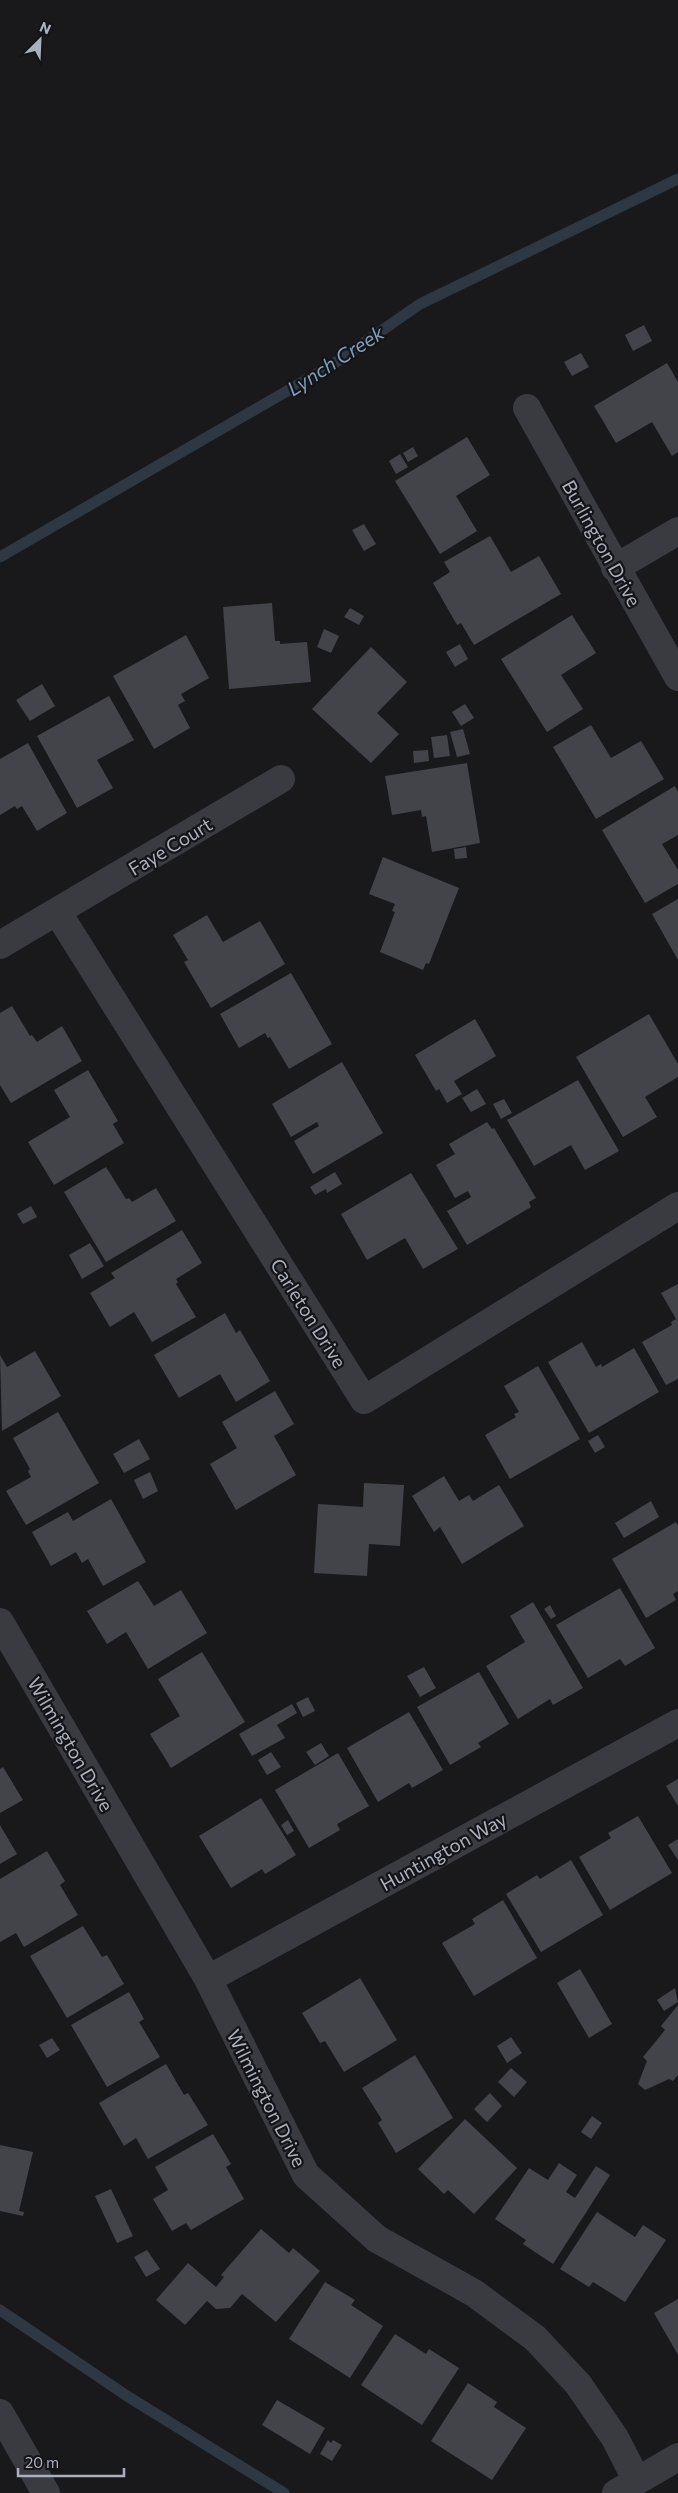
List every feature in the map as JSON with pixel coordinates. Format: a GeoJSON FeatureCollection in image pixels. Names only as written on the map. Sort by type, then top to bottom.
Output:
{"type":"FeatureCollection","features":[{"type":"Feature","properties":{"kind":"street","name":"Burlington Drive"},"geometry":{"type":"LineString","coordinates":[[527,408],[615,568],[678,677]]}},
{"type":"Feature","properties":{"kind":"street"},"geometry":{"type":"LineString","coordinates":[[615,568],[678,531]]}},
{"type":"Feature","properties":{"kind":"street","name":"Faye Court"},"geometry":{"type":"LineString","coordinates":[[0,945],[58,913],[281,779]]}},
{"type":"Feature","properties":{"kind":"street","name":"Carleton Drive"},"geometry":{"type":"LineString","coordinates":[[58,913],[364,1400],[678,1206]]}},
{"type":"Feature","properties":{"kind":"street","name":"Wilmington Drive"},"geometry":{"type":"LineString","coordinates":[[0,1622],[208,1979],[306,2175],[376,2239],[474,2293],[535,2338],[578,2384],[615,2438],[627,2487]]}},
{"type":"Feature","properties":{"kind":"street","name":"Huntington Way"},"geometry":{"type":"LineString","coordinates":[[208,1979],[678,1722]]}},
{"type":"Feature","properties":{"kind":"street"},"geometry":{"type":"LineString","coordinates":[[0,2412],[46,2493]]}},
{"type":"Feature","properties":{"kind":"street"},"geometry":{"type":"LineString","coordinates":[[627,2487],[678,2457]]}},
{"type":"Feature","properties":{"kind":"building"},"geometry":{"type":"Polygon","coordinates":[[[644,325],[652,341],[633,351],[625,335],[644,325]]]}},
{"type":"Feature","properties":{"kind":"building"},"geometry":{"type":"Polygon","coordinates":[[[581,353],[589,367],[572,376],[564,362],[581,353]]]}},
{"type":"Feature","properties":{"kind":"building"},"geometry":{"type":"Polygon","coordinates":[[[667,363],[678,382],[678,452],[672,456],[652,422],[616,443],[594,406],[667,363]]]}},
{"type":"Feature","properties":{"kind":"building"},"geometry":{"type":"Polygon","coordinates":[[[467,437],[490,475],[456,496],[477,531],[440,554],[395,481],[467,437]]]}},
{"type":"Feature","properties":{"kind":"building"},"geometry":{"type":"Polygon","coordinates":[[[413,447],[418,456],[408,462],[403,453],[413,447]]]}},
{"type":"Feature","properties":{"kind":"building"},"geometry":{"type":"Polygon","coordinates":[[[400,454],[408,467],[396,474],[389,461],[400,454]]]}},
{"type":"Feature","properties":{"kind":"building"},"geometry":{"type":"Polygon","coordinates":[[[364,524],[376,544],[364,551],[352,530],[364,524]]]}},
{"type":"Feature","properties":{"kind":"building"},"geometry":{"type":"Polygon","coordinates":[[[490,536],[511,572],[539,556],[561,594],[474,645],[461,623],[457,625],[433,583],[450,572],[444,562],[490,536]]]}},
{"type":"Feature","properties":{"kind":"building"},"geometry":{"type":"Polygon","coordinates":[[[272,603],[275,641],[280,641],[280,644],[307,642],[311,682],[229,689],[223,607],[272,603]]]}},
{"type":"Feature","properties":{"kind":"building"},"geometry":{"type":"Polygon","coordinates":[[[350,608],[364,616],[359,625],[344,617],[350,608]]]}},
{"type":"Feature","properties":{"kind":"building"},"geometry":{"type":"Polygon","coordinates":[[[572,615],[596,653],[561,675],[583,709],[547,732],[501,659],[572,615]]]}},
{"type":"Feature","properties":{"kind":"building"},"geometry":{"type":"Polygon","coordinates":[[[324,629],[339,636],[331,653],[317,647],[324,629]]]}},
{"type":"Feature","properties":{"kind":"building"},"geometry":{"type":"Polygon","coordinates":[[[186,635],[209,678],[181,694],[185,701],[178,705],[190,728],[154,749],[113,676],[186,635]]]}},
{"type":"Feature","properties":{"kind":"building"},"geometry":{"type":"Polygon","coordinates":[[[460,644],[468,659],[455,667],[446,652],[460,644]]]}},
{"type":"Feature","properties":{"kind":"building"},"geometry":{"type":"Polygon","coordinates":[[[371,647],[407,682],[377,713],[399,734],[371,763],[312,709],[371,647]]]}},
{"type":"Feature","properties":{"kind":"building"},"geometry":{"type":"Polygon","coordinates":[[[42,684],[55,706],[30,721],[16,700],[42,684]]]}},
{"type":"Feature","properties":{"kind":"building"},"geometry":{"type":"Polygon","coordinates":[[[109,696],[134,740],[97,760],[113,788],[77,808],[37,736],[109,696]]]}},
{"type":"Feature","properties":{"kind":"building"},"geometry":{"type":"Polygon","coordinates":[[[465,704],[474,718],[461,726],[452,712],[465,704]]]}},
{"type":"Feature","properties":{"kind":"building"},"geometry":{"type":"Polygon","coordinates":[[[591,725],[611,758],[641,741],[664,779],[596,819],[553,747],[591,725]]]}},
{"type":"Feature","properties":{"kind":"building"},"geometry":{"type":"Polygon","coordinates":[[[463,729],[470,754],[457,757],[450,732],[463,729]]]}},
{"type":"Feature","properties":{"kind":"building"},"geometry":{"type":"Polygon","coordinates":[[[447,735],[450,756],[434,758],[431,737],[447,735]]]}},
{"type":"Feature","properties":{"kind":"building"},"geometry":{"type":"Polygon","coordinates":[[[28,743],[67,813],[37,831],[22,806],[17,809],[15,806],[0,815],[0,759],[28,743]]]}},
{"type":"Feature","properties":{"kind":"building"},"geometry":{"type":"Polygon","coordinates":[[[428,750],[429,761],[414,763],[413,751],[428,750]]]}},
{"type":"Feature","properties":{"kind":"building"},"geometry":{"type":"Polygon","coordinates":[[[467,763],[480,843],[432,852],[426,816],[422,817],[421,810],[392,815],[385,776],[467,763]]]}},
{"type":"Feature","properties":{"kind":"building"},"geometry":{"type":"Polygon","coordinates":[[[675,786],[678,792],[678,835],[662,844],[678,870],[678,884],[645,903],[602,830],[675,786]]]}},
{"type":"Feature","properties":{"kind":"building"},"geometry":{"type":"Polygon","coordinates":[[[466,847],[467,858],[455,859],[454,849],[466,847]]]}},
{"type":"Feature","properties":{"kind":"building"},"geometry":{"type":"Polygon","coordinates":[[[383,857],[459,888],[429,964],[426,963],[423,970],[380,952],[395,912],[392,911],[395,904],[369,894],[383,857]]]}},
{"type":"Feature","properties":{"kind":"building"},"geometry":{"type":"Polygon","coordinates":[[[678,899],[678,960],[652,914],[678,899]]]}},
{"type":"Feature","properties":{"kind":"building"},"geometry":{"type":"Polygon","coordinates":[[[207,915],[223,942],[260,921],[285,964],[211,1008],[184,962],[188,960],[173,935],[207,915]]]}},
{"type":"Feature","properties":{"kind":"building"},"geometry":{"type":"Polygon","coordinates":[[[291,973],[332,1044],[289,1069],[270,1037],[268,1038],[265,1033],[239,1048],[220,1014],[291,973]]]}},
{"type":"Feature","properties":{"kind":"building"},"geometry":{"type":"Polygon","coordinates":[[[12,1006],[30,1036],[32,1035],[37,1042],[62,1026],[82,1061],[11,1103],[0,1085],[0,1013],[12,1006]]]}},
{"type":"Feature","properties":{"kind":"building"},"geometry":{"type":"Polygon","coordinates":[[[649,1014],[678,1064],[678,1077],[645,1097],[657,1117],[623,1137],[576,1057],[649,1014]]]}},
{"type":"Feature","properties":{"kind":"building"},"geometry":{"type":"Polygon","coordinates":[[[475,1019],[496,1056],[454,1081],[462,1094],[447,1103],[439,1089],[436,1091],[415,1055],[475,1019]]]}},
{"type":"Feature","properties":{"kind":"building"},"geometry":{"type":"Polygon","coordinates":[[[342,1062],[383,1133],[313,1174],[294,1141],[319,1126],[317,1122],[291,1137],[272,1104],[342,1062]]]}},
{"type":"Feature","properties":{"kind":"building"},"geometry":{"type":"Polygon","coordinates":[[[88,1070],[118,1121],[113,1124],[124,1143],[54,1185],[28,1142],[70,1117],[54,1090],[88,1070]]]}},
{"type":"Feature","properties":{"kind":"building"},"geometry":{"type":"Polygon","coordinates":[[[578,1080],[619,1151],[585,1170],[571,1145],[534,1166],[507,1120],[578,1080]]]}},
{"type":"Feature","properties":{"kind":"building"},"geometry":{"type":"Polygon","coordinates":[[[477,1089],[486,1104],[471,1112],[462,1098],[477,1089]]]}},
{"type":"Feature","properties":{"kind":"building"},"geometry":{"type":"Polygon","coordinates":[[[504,1099],[512,1113],[501,1119],[493,1104],[504,1099]]]}},
{"type":"Feature","properties":{"kind":"building"},"geometry":{"type":"Polygon","coordinates":[[[487,1122],[492,1129],[494,1128],[536,1198],[529,1202],[531,1207],[467,1245],[447,1211],[471,1197],[468,1191],[455,1198],[436,1165],[455,1154],[449,1144],[487,1122]]]}},
{"type":"Feature","properties":{"kind":"building"},"geometry":{"type":"Polygon","coordinates":[[[106,1167],[126,1199],[129,1198],[132,1202],[156,1188],[176,1221],[106,1262],[64,1192],[106,1167]]]}},
{"type":"Feature","properties":{"kind":"building"},"geometry":{"type":"Polygon","coordinates":[[[335,1172],[342,1184],[327,1193],[326,1189],[315,1195],[310,1187],[335,1172]]]}},
{"type":"Feature","properties":{"kind":"building"},"geometry":{"type":"Polygon","coordinates":[[[411,1173],[458,1249],[423,1269],[405,1238],[367,1260],[341,1214],[411,1173]]]}},
{"type":"Feature","properties":{"kind":"building"},"geometry":{"type":"Polygon","coordinates":[[[31,1206],[37,1217],[23,1224],[17,1214],[31,1206]]]}},
{"type":"Feature","properties":{"kind":"building"},"geometry":{"type":"Polygon","coordinates":[[[182,1230],[202,1263],[176,1279],[178,1282],[176,1284],[196,1317],[152,1342],[134,1312],[110,1327],[90,1293],[115,1278],[111,1273],[182,1230]]]}},
{"type":"Feature","properties":{"kind":"building"},"geometry":{"type":"Polygon","coordinates":[[[90,1243],[104,1266],[82,1279],[69,1255],[90,1243]]]}},
{"type":"Feature","properties":{"kind":"building"},"geometry":{"type":"Polygon","coordinates":[[[678,1284],[678,1379],[666,1385],[642,1342],[672,1325],[671,1322],[676,1319],[661,1293],[678,1284]]]}},
{"type":"Feature","properties":{"kind":"building"},"geometry":{"type":"Polygon","coordinates":[[[225,1313],[236,1333],[240,1330],[270,1381],[236,1402],[220,1374],[179,1398],[154,1355],[225,1313]]]}},
{"type":"Feature","properties":{"kind":"building"},"geometry":{"type":"Polygon","coordinates":[[[582,1342],[596,1367],[601,1364],[602,1367],[634,1348],[659,1392],[589,1433],[548,1362],[582,1342]]]}},
{"type":"Feature","properties":{"kind":"building"},"geometry":{"type":"Polygon","coordinates":[[[35,1351],[61,1396],[2,1431],[0,1355],[7,1367],[35,1351]]]}},
{"type":"Feature","properties":{"kind":"building"},"geometry":{"type":"Polygon","coordinates":[[[538,1366],[580,1439],[510,1479],[485,1435],[516,1417],[514,1414],[519,1412],[504,1386],[538,1366]]]}},
{"type":"Feature","properties":{"kind":"building"},"geometry":{"type":"Polygon","coordinates":[[[275,1391],[294,1424],[274,1436],[296,1475],[236,1510],[210,1464],[237,1448],[222,1422],[275,1391]]]}},
{"type":"Feature","properties":{"kind":"building"},"geometry":{"type":"Polygon","coordinates":[[[58,1412],[99,1483],[26,1525],[6,1491],[31,1477],[28,1471],[30,1469],[13,1438],[58,1412]]]}},
{"type":"Feature","properties":{"kind":"building"},"geometry":{"type":"Polygon","coordinates":[[[598,1435],[605,1447],[595,1453],[588,1441],[598,1435]]]}},
{"type":"Feature","properties":{"kind":"building"},"geometry":{"type":"Polygon","coordinates":[[[139,1439],[150,1459],[124,1473],[113,1454],[139,1439]]]}},
{"type":"Feature","properties":{"kind":"building"},"geometry":{"type":"Polygon","coordinates":[[[150,1472],[158,1491],[143,1499],[134,1480],[150,1472]]]}},
{"type":"Feature","properties":{"kind":"building"},"geometry":{"type":"Polygon","coordinates":[[[444,1476],[459,1501],[469,1495],[473,1501],[499,1485],[524,1526],[462,1564],[440,1527],[434,1532],[412,1496],[444,1476]]]}},
{"type":"Feature","properties":{"kind":"building"},"geometry":{"type":"Polygon","coordinates":[[[364,1483],[404,1485],[400,1546],[369,1544],[367,1576],[314,1573],[318,1504],[363,1507],[364,1483]]]}},
{"type":"Feature","properties":{"kind":"building"},"geometry":{"type":"Polygon","coordinates":[[[111,1499],[146,1562],[103,1586],[88,1559],[82,1563],[76,1552],[51,1566],[32,1532],[68,1512],[73,1521],[111,1499]]]}},
{"type":"Feature","properties":{"kind":"building"},"geometry":{"type":"Polygon","coordinates":[[[651,1501],[659,1517],[624,1538],[615,1523],[651,1501]]]}},
{"type":"Feature","properties":{"kind":"building"},"geometry":{"type":"Polygon","coordinates":[[[676,1522],[678,1526],[678,1591],[673,1594],[676,1600],[646,1618],[612,1559],[676,1522]]]}},
{"type":"Feature","properties":{"kind":"building"},"geometry":{"type":"Polygon","coordinates":[[[138,1581],[154,1606],[181,1590],[207,1633],[148,1669],[126,1632],[107,1644],[87,1611],[138,1581]]]}},
{"type":"Feature","properties":{"kind":"building"},"geometry":{"type":"Polygon","coordinates":[[[620,1588],[655,1648],[625,1666],[620,1659],[588,1678],[556,1625],[620,1588]]]}},
{"type":"Feature","properties":{"kind":"building"},"geometry":{"type":"Polygon","coordinates":[[[533,1602],[583,1688],[553,1705],[550,1699],[518,1719],[486,1666],[525,1642],[510,1616],[533,1602]]]}},
{"type":"Feature","properties":{"kind":"building"},"geometry":{"type":"Polygon","coordinates":[[[550,1605],[556,1616],[551,1619],[544,1609],[550,1605]]]}},
{"type":"Feature","properties":{"kind":"building"},"geometry":{"type":"Polygon","coordinates":[[[202,1652],[245,1722],[171,1768],[150,1734],[180,1716],[158,1679],[202,1652]]]}},
{"type":"Feature","properties":{"kind":"building"},"geometry":{"type":"Polygon","coordinates":[[[424,1667],[436,1688],[420,1697],[407,1676],[424,1667]]]}},
{"type":"Feature","properties":{"kind":"building"},"geometry":{"type":"Polygon","coordinates":[[[479,1672],[509,1724],[478,1743],[481,1747],[450,1765],[417,1707],[479,1672]]]}},
{"type":"Feature","properties":{"kind":"building"},"geometry":{"type":"Polygon","coordinates":[[[308,1697],[315,1711],[303,1717],[296,1703],[308,1697]]]}},
{"type":"Feature","properties":{"kind":"building"},"geometry":{"type":"Polygon","coordinates":[[[292,1704],[297,1713],[277,1725],[285,1738],[252,1756],[239,1734],[292,1704]]]}},
{"type":"Feature","properties":{"kind":"building"},"geometry":{"type":"Polygon","coordinates":[[[409,1712],[443,1770],[412,1788],[409,1783],[378,1802],[347,1748],[409,1712]]]}},
{"type":"Feature","properties":{"kind":"building"},"geometry":{"type":"Polygon","coordinates":[[[321,1743],[329,1756],[315,1765],[306,1752],[321,1743]]]}},
{"type":"Feature","properties":{"kind":"building"},"geometry":{"type":"Polygon","coordinates":[[[271,1752],[281,1767],[267,1775],[258,1760],[271,1752]]]}},
{"type":"Feature","properties":{"kind":"building"},"geometry":{"type":"Polygon","coordinates":[[[338,1753],[369,1806],[337,1824],[340,1830],[309,1848],[275,1790],[338,1753]]]}},
{"type":"Feature","properties":{"kind":"building"},"geometry":{"type":"Polygon","coordinates":[[[3,1767],[23,1800],[0,1813],[0,1769],[3,1767]]]}},
{"type":"Feature","properties":{"kind":"building"},"geometry":{"type":"Polygon","coordinates":[[[678,1779],[678,1806],[666,1786],[678,1779]]]}},
{"type":"Feature","properties":{"kind":"building"},"geometry":{"type":"Polygon","coordinates":[[[261,1798],[296,1855],[265,1874],[262,1869],[231,1888],[199,1836],[261,1798]]]}},
{"type":"Feature","properties":{"kind":"building"},"geometry":{"type":"Polygon","coordinates":[[[638,1816],[672,1873],[610,1910],[579,1857],[611,1838],[608,1833],[638,1816]]]}},
{"type":"Feature","properties":{"kind":"building"},"geometry":{"type":"Polygon","coordinates":[[[288,1820],[294,1831],[287,1835],[281,1825],[288,1820]]]}},
{"type":"Feature","properties":{"kind":"building"},"geometry":{"type":"Polygon","coordinates":[[[0,1825],[17,1854],[0,1864],[0,1825]]]}},
{"type":"Feature","properties":{"kind":"building"},"geometry":{"type":"Polygon","coordinates":[[[678,1839],[678,1860],[668,1845],[678,1839]]]}},
{"type":"Feature","properties":{"kind":"building"},"geometry":{"type":"Polygon","coordinates":[[[47,1851],[65,1881],[60,1885],[78,1915],[24,1947],[16,1933],[0,1942],[0,1879],[47,1851]]]}},
{"type":"Feature","properties":{"kind":"building"},"geometry":{"type":"Polygon","coordinates":[[[571,1860],[603,1915],[541,1952],[506,1894],[537,1875],[540,1879],[571,1860]]]}},
{"type":"Feature","properties":{"kind":"building"},"geometry":{"type":"Polygon","coordinates":[[[503,1900],[537,1958],[474,1996],[442,1943],[475,1924],[472,1919],[503,1900]]]}},
{"type":"Feature","properties":{"kind":"building"},"geometry":{"type":"Polygon","coordinates":[[[83,1926],[102,1957],[107,1955],[124,1984],[67,2018],[30,1956],[83,1926]]]}},
{"type":"Feature","properties":{"kind":"building"},"geometry":{"type":"Polygon","coordinates":[[[580,1969],[612,2024],[589,2038],[557,1983],[580,1969]]]}},
{"type":"Feature","properties":{"kind":"building"},"geometry":{"type":"Polygon","coordinates":[[[360,1978],[397,2040],[344,2072],[325,2041],[320,2043],[302,2013],[360,1978]]]}},
{"type":"Feature","properties":{"kind":"building"},"geometry":{"type":"Polygon","coordinates":[[[675,1988],[678,2002],[664,2011],[657,2000],[675,1988]]]}},
{"type":"Feature","properties":{"kind":"building"},"geometry":{"type":"Polygon","coordinates":[[[129,1992],[144,2019],[139,2022],[160,2057],[107,2087],[71,2025],[129,1992]]]}},
{"type":"Feature","properties":{"kind":"building"},"geometry":{"type":"Polygon","coordinates":[[[678,2005],[678,2075],[673,2081],[669,2079],[645,2090],[638,2084],[647,2061],[643,2057],[665,2030],[661,2026],[678,2005]]]}},
{"type":"Feature","properties":{"kind":"building"},"geometry":{"type":"Polygon","coordinates":[[[511,2037],[522,2053],[507,2063],[497,2046],[511,2037]]]}},
{"type":"Feature","properties":{"kind":"building"},"geometry":{"type":"Polygon","coordinates":[[[52,2038],[60,2050],[47,2058],[39,2045],[52,2038]]]}},
{"type":"Feature","properties":{"kind":"building"},"geometry":{"type":"Polygon","coordinates":[[[415,2055],[453,2118],[396,2153],[378,2123],[382,2120],[362,2088],[415,2055]]]}},
{"type":"Feature","properties":{"kind":"building"},"geometry":{"type":"Polygon","coordinates":[[[166,2064],[184,2095],[188,2093],[208,2125],[148,2159],[136,2138],[124,2146],[99,2103],[166,2064]]]}},
{"type":"Feature","properties":{"kind":"building"},"geometry":{"type":"Polygon","coordinates":[[[511,2068],[527,2082],[514,2097],[498,2082],[511,2068]]]}},
{"type":"Feature","properties":{"kind":"building"},"geometry":{"type":"Polygon","coordinates":[[[490,2093],[502,2106],[487,2122],[474,2109],[490,2093]]]}},
{"type":"Feature","properties":{"kind":"building"},"geometry":{"type":"Polygon","coordinates":[[[592,2116],[602,2123],[591,2139],[581,2132],[592,2116]]]}},
{"type":"Feature","properties":{"kind":"building"},"geometry":{"type":"Polygon","coordinates":[[[465,2119],[517,2168],[474,2214],[448,2190],[444,2194],[418,2169],[465,2119]]]}},
{"type":"Feature","properties":{"kind":"building"},"geometry":{"type":"Polygon","coordinates":[[[213,2134],[231,2164],[226,2167],[244,2199],[191,2230],[186,2223],[172,2231],[153,2199],[168,2190],[155,2167],[213,2134]]]}},
{"type":"Feature","properties":{"kind":"building"},"geometry":{"type":"Polygon","coordinates":[[[0,2145],[33,2152],[19,2211],[24,2212],[23,2216],[0,2211],[0,2145]]]}},
{"type":"Feature","properties":{"kind":"building"},"geometry":{"type":"Polygon","coordinates":[[[559,2163],[577,2175],[566,2192],[575,2198],[596,2166],[610,2175],[553,2264],[523,2244],[526,2240],[495,2219],[529,2168],[548,2180],[559,2163]]]}},
{"type":"Feature","properties":{"kind":"building"},"geometry":{"type":"Polygon","coordinates":[[[111,2189],[133,2236],[117,2243],[95,2196],[111,2189]]]}},
{"type":"Feature","properties":{"kind":"building"},"geometry":{"type":"Polygon","coordinates":[[[597,2212],[635,2237],[643,2225],[666,2240],[625,2302],[593,2282],[589,2287],[560,2269],[597,2212]]]}},
{"type":"Feature","properties":{"kind":"building"},"geometry":{"type":"Polygon","coordinates":[[[261,2229],[289,2253],[293,2248],[320,2271],[276,2322],[242,2294],[230,2308],[216,2309],[207,2301],[185,2325],[156,2300],[188,2263],[216,2287],[224,2277],[221,2275],[261,2229]]]}},
{"type":"Feature","properties":{"kind":"building"},"geometry":{"type":"Polygon","coordinates":[[[147,2250],[160,2269],[146,2277],[134,2257],[147,2250]]]}},
{"type":"Feature","properties":{"kind":"building"},"geometry":{"type":"Polygon","coordinates":[[[325,2282],[355,2300],[351,2305],[383,2326],[350,2378],[289,2339],[325,2282]]]}},
{"type":"Feature","properties":{"kind":"building"},"geometry":{"type":"Polygon","coordinates":[[[678,2299],[678,2355],[654,2313],[678,2299]]]}},
{"type":"Feature","properties":{"kind":"building"},"geometry":{"type":"Polygon","coordinates":[[[395,2334],[426,2354],[429,2349],[459,2368],[422,2425],[361,2385],[395,2334]]]}},
{"type":"Feature","properties":{"kind":"building"},"geometry":{"type":"Polygon","coordinates":[[[468,2383],[497,2402],[494,2407],[526,2428],[492,2480],[431,2441],[468,2383]]]}},
{"type":"Feature","properties":{"kind":"building"},"geometry":{"type":"Polygon","coordinates":[[[277,2400],[325,2428],[310,2454],[262,2425],[277,2400]]]}},
{"type":"Feature","properties":{"kind":"building"},"geometry":{"type":"Polygon","coordinates":[[[328,2440],[331,2443],[333,2440],[342,2445],[332,2461],[320,2454],[328,2440]]]}},
{"type":"Feature","properties":{"kind":"waterway","name":"Lynch Creek"},"geometry":{"type":"LineString","coordinates":[[0,557],[332,365],[420,304],[678,179]]}},
{"type":"Feature","properties":{"kind":"waterway"},"geometry":{"type":"LineString","coordinates":[[0,2310],[127,2396],[284,2493]]}}]}
